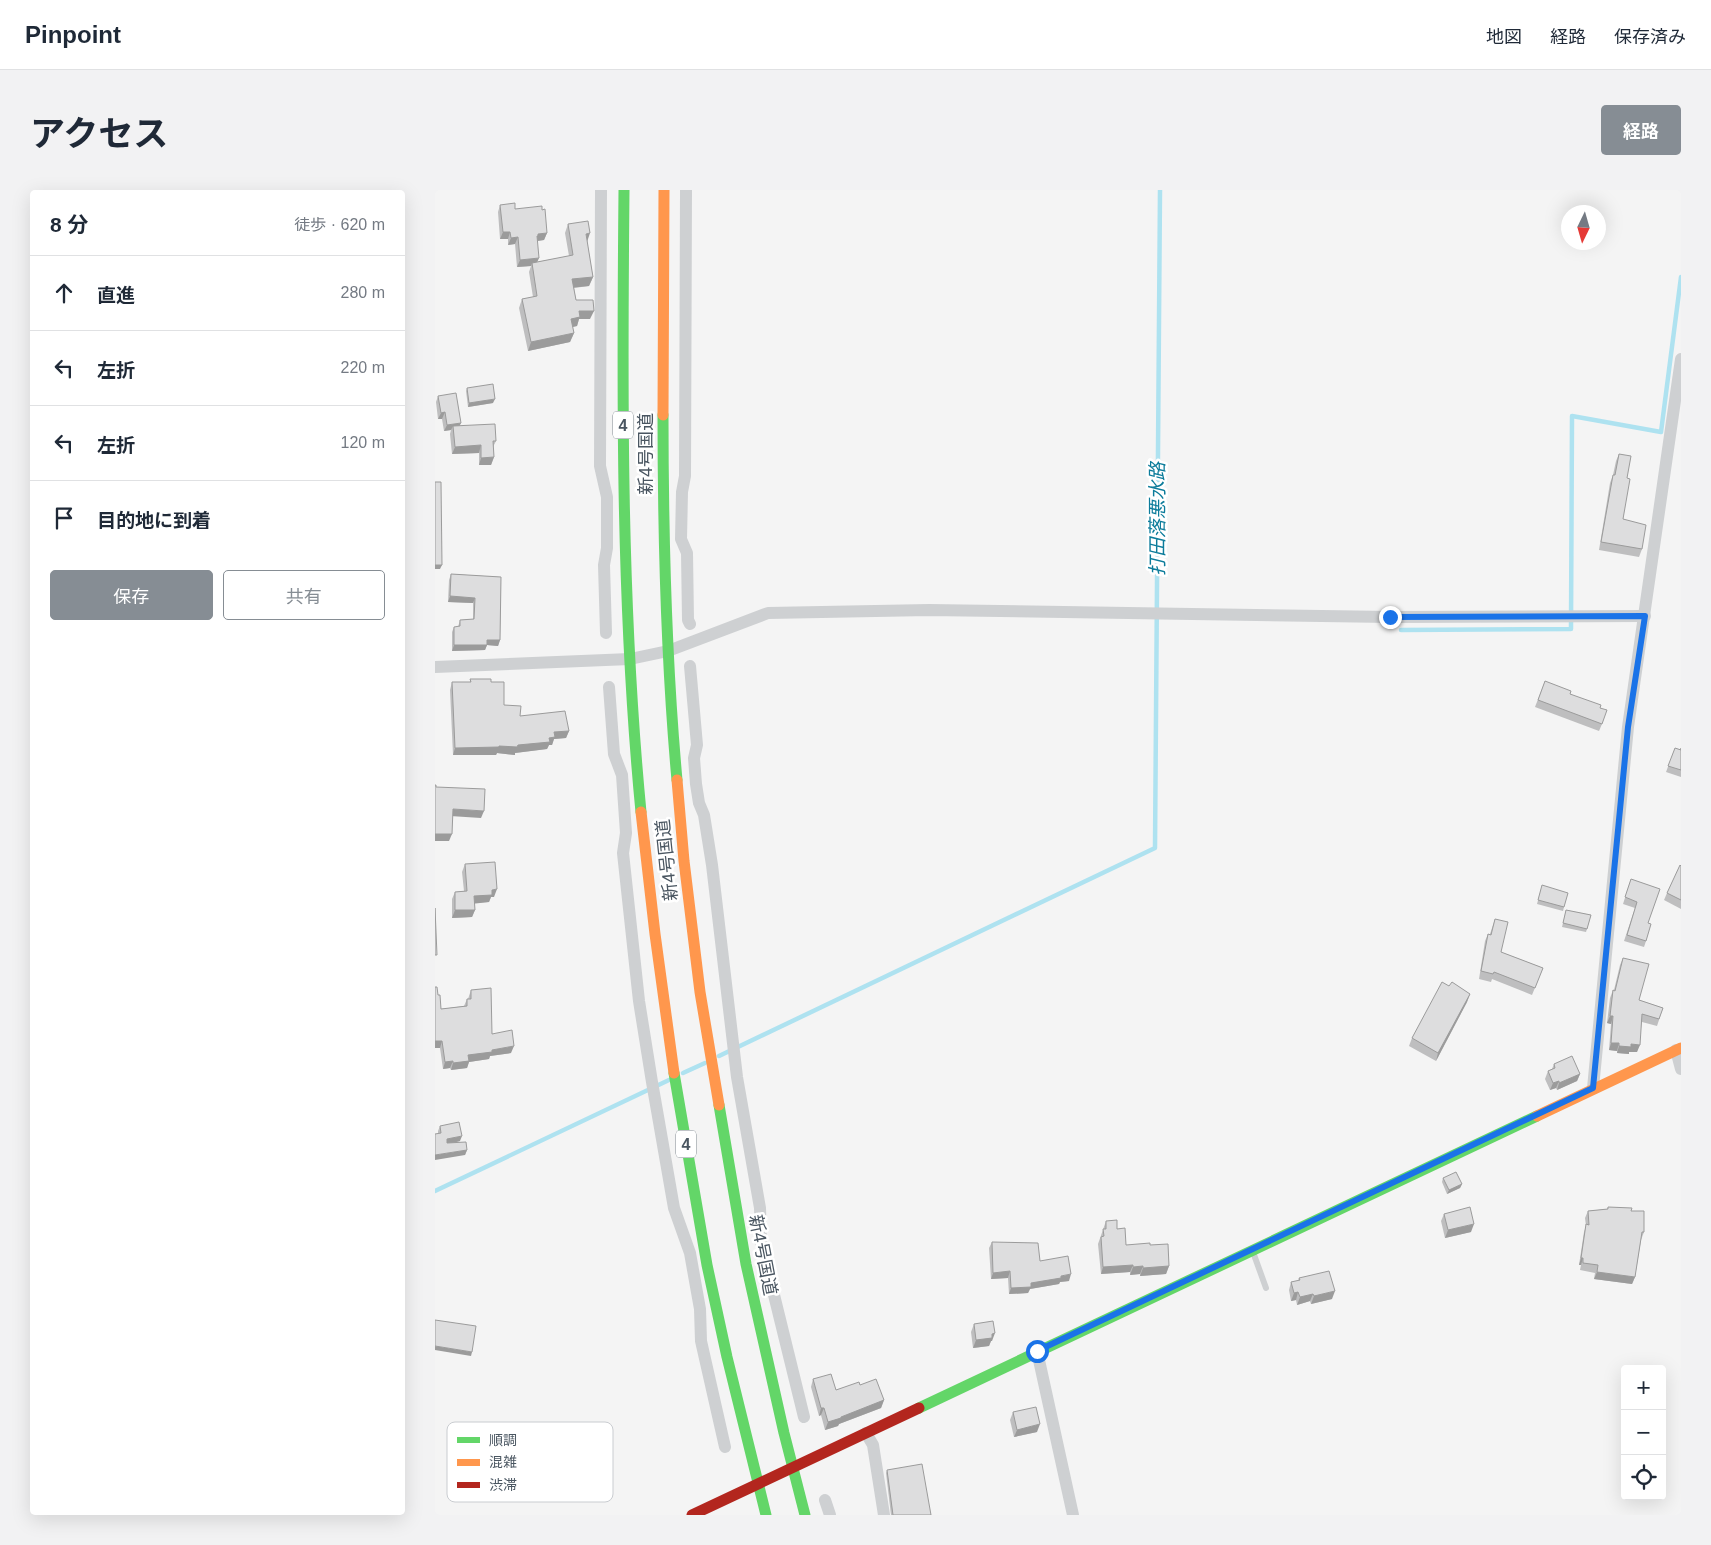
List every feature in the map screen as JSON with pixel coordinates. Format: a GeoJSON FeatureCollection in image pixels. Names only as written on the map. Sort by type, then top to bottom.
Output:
{"type":"FeatureCollection","features":[{"type":"Feature","properties":{"kind":"main road","name":"新4号国道"},"geometry":{"type":"LineString","coordinates":[[624,190],[622,377],[624,522],[630,659],[640,798],[659,966],[673,1066],[709,1278],[766,1515]]}},
{"type":"Feature","properties":{"kind":"main road","name":"新4号国道"},"geometry":{"type":"LineString","coordinates":[[664,190],[663,520],[668,651],[684,861],[700,992],[746,1264],[766,1356],[805,1515]]}},
{"type":"Feature","properties":{"kind":"main road"},"geometry":{"type":"LineString","coordinates":[[692,1515],[1678,1049]]}},
{"type":"Feature","properties":{"kind":"street"},"geometry":{"type":"LineString","coordinates":[[601,190],[600,466],[607,497],[607,548],[604,565],[606,633]]}},
{"type":"Feature","properties":{"kind":"street"},"geometry":{"type":"LineString","coordinates":[[686,190],[685,476],[682,492],[681,539],[687,553],[688,620],[690,624]]}},
{"type":"Feature","properties":{"kind":"street"},"geometry":{"type":"LineString","coordinates":[[1593,1088],[1628,727],[1681,359]]}},
{"type":"Feature","properties":{"kind":"street"},"geometry":{"type":"LineString","coordinates":[[663,520],[681,519]]}},
{"type":"Feature","properties":{"kind":"street"},"geometry":{"type":"LineString","coordinates":[[607,524],[624,522]]}},
{"type":"Feature","properties":{"kind":"street"},"geometry":{"type":"LineString","coordinates":[[435,667],[630,659],[668,651],[768,613],[929,610],[1390,617],[1645,616]]}},
{"type":"Feature","properties":{"kind":"street"},"geometry":{"type":"LineString","coordinates":[[690,666],[697,745],[694,758],[696,784],[699,802],[704,815],[712,865],[737,1077],[760,1208],[761,1242],[804,1418]]}},
{"type":"Feature","properties":{"kind":"street"},"geometry":{"type":"LineString","coordinates":[[609,687],[613,754],[622,775],[626,833],[623,853],[639,1001],[674,1208],[690,1253],[700,1309],[701,1341],[725,1447]]}},
{"type":"Feature","properties":{"kind":"street"},"geometry":{"type":"LineString","coordinates":[[677,787],[696,784]]}},
{"type":"Feature","properties":{"kind":"street"},"geometry":{"type":"LineString","coordinates":[[624,800],[640,798]]}},
{"type":"Feature","properties":{"kind":"street"},"geometry":{"type":"LineString","coordinates":[[1678,1049],[1681,1069]]}},
{"type":"Feature","properties":{"kind":"street"},"geometry":{"type":"LineString","coordinates":[[746,1264],[766,1261]]}},
{"type":"Feature","properties":{"kind":"street"},"geometry":{"type":"LineString","coordinates":[[695,1281],[709,1278]]}},
{"type":"Feature","properties":{"kind":"street"},"geometry":{"type":"LineString","coordinates":[[1037,1351],[1073,1515]]}},
{"type":"Feature","properties":{"kind":"street"},"geometry":{"type":"LineString","coordinates":[[866,1433],[873,1445],[884,1515]]}},
{"type":"Feature","properties":{"kind":"street"},"geometry":{"type":"LineString","coordinates":[[825,1500],[829,1515]]}},
{"type":"Feature","properties":{"kind":"lane"},"geometry":{"type":"LineString","coordinates":[[1252,1249],[1266,1288]]}},
{"type":"Feature","properties":{"kind":"building"},"geometry":{"type":"Polygon","coordinates":[[[515,203],[515,209],[542,206],[542,210],[545,209],[547,233],[538,234],[537,236],[539,258],[520,260],[518,237],[511,238],[510,232],[503,232],[500,205],[515,203]]]}},
{"type":"Feature","properties":{"kind":"building"},"geometry":{"type":"Polygon","coordinates":[[[588,221],[590,233],[586,234],[593,277],[572,279],[576,300],[593,300],[594,311],[579,311],[580,317],[571,319],[574,333],[531,342],[522,299],[537,296],[532,263],[573,255],[568,224],[588,221]]]}},
{"type":"Feature","properties":{"kind":"building"},"geometry":{"type":"Polygon","coordinates":[[[493,384],[495,399],[469,403],[467,388],[493,384]]]}},
{"type":"Feature","properties":{"kind":"building"},"geometry":{"type":"Polygon","coordinates":[[[456,393],[461,423],[447,425],[445,412],[441,413],[438,396],[456,393]]]}},
{"type":"Feature","properties":{"kind":"building"},"geometry":{"type":"Polygon","coordinates":[[[495,424],[496,441],[493,441],[494,457],[481,458],[481,445],[455,447],[453,426],[495,424]]]}},
{"type":"Feature","properties":{"kind":"building"},"geometry":{"type":"Polygon","coordinates":[[[1619,454],[1631,456],[1627,478],[1630,479],[1623,519],[1646,525],[1642,549],[1601,542],[1613,475],[1615,475],[1619,454]]]}},
{"type":"Feature","properties":{"kind":"building"},"geometry":{"type":"Polygon","coordinates":[[[435,482],[441,482],[442,565],[435,565],[435,482]]]}},
{"type":"Feature","properties":{"kind":"building"},"geometry":{"type":"Polygon","coordinates":[[[451,574],[501,577],[500,640],[487,640],[487,645],[454,645],[454,627],[460,626],[460,620],[474,619],[475,598],[450,596],[451,574]]]}},
{"type":"Feature","properties":{"kind":"building"},"geometry":{"type":"Polygon","coordinates":[[[470,679],[491,679],[491,682],[504,682],[504,705],[521,706],[520,716],[565,711],[569,731],[554,732],[555,737],[549,738],[550,742],[518,745],[517,747],[455,748],[452,682],[471,682],[470,679]]]}},
{"type":"Feature","properties":{"kind":"building"},"geometry":{"type":"Polygon","coordinates":[[[1545,681],[1571,691],[1570,694],[1601,705],[1600,708],[1607,710],[1602,724],[1538,700],[1545,681]]]}},
{"type":"Feature","properties":{"kind":"building"},"geometry":{"type":"Polygon","coordinates":[[[1675,748],[1681,750],[1681,770],[1668,766],[1675,748]]]}},
{"type":"Feature","properties":{"kind":"building"},"geometry":{"type":"Polygon","coordinates":[[[435,785],[436,787],[485,789],[484,811],[453,809],[452,834],[435,834],[435,785]]]}},
{"type":"Feature","properties":{"kind":"building"},"geometry":{"type":"Polygon","coordinates":[[[495,862],[497,889],[492,890],[492,895],[474,896],[475,910],[455,910],[455,892],[467,891],[465,864],[495,862]]]}},
{"type":"Feature","properties":{"kind":"building"},"geometry":{"type":"Polygon","coordinates":[[[1681,866],[1681,900],[1667,893],[1681,866]]]}},
{"type":"Feature","properties":{"kind":"building"},"geometry":{"type":"Polygon","coordinates":[[[1631,879],[1660,889],[1648,923],[1651,924],[1646,941],[1627,935],[1637,902],[1625,897],[1631,879]]]}},
{"type":"Feature","properties":{"kind":"building"},"geometry":{"type":"Polygon","coordinates":[[[1542,885],[1568,893],[1564,907],[1538,900],[1542,885]]]}},
{"type":"Feature","properties":{"kind":"building"},"geometry":{"type":"Polygon","coordinates":[[[435,908],[437,955],[435,955],[435,908]]]}},
{"type":"Feature","properties":{"kind":"building"},"geometry":{"type":"Polygon","coordinates":[[[1566,910],[1591,915],[1587,929],[1563,923],[1566,910]]]}},
{"type":"Feature","properties":{"kind":"building"},"geometry":{"type":"Polygon","coordinates":[[[1495,919],[1508,922],[1501,952],[1543,968],[1535,988],[1494,972],[1493,974],[1481,971],[1488,934],[1491,935],[1495,919]]]}},
{"type":"Feature","properties":{"kind":"building"},"geometry":{"type":"Polygon","coordinates":[[[1623,958],[1649,964],[1639,1000],[1663,1008],[1659,1019],[1642,1014],[1640,1045],[1631,1044],[1631,1047],[1619,1046],[1619,1043],[1611,1043],[1613,1016],[1610,1016],[1613,990],[1615,991],[1623,958]]]}},
{"type":"Feature","properties":{"kind":"building"},"geometry":{"type":"Polygon","coordinates":[[[1442,982],[1449,986],[1452,982],[1470,994],[1438,1053],[1412,1038],[1442,982]]]}},
{"type":"Feature","properties":{"kind":"building"},"geometry":{"type":"Polygon","coordinates":[[[435,987],[437,987],[438,995],[440,995],[441,1009],[467,1006],[467,999],[471,999],[471,990],[491,988],[492,1034],[512,1030],[514,1046],[492,1050],[492,1052],[468,1055],[469,1061],[445,1062],[442,1041],[435,1041],[435,987]]]}},
{"type":"Feature","properties":{"kind":"building"},"geometry":{"type":"Polygon","coordinates":[[[1572,1056],[1580,1074],[1559,1083],[1559,1081],[1553,1083],[1548,1071],[1555,1068],[1554,1064],[1572,1056]]]}},
{"type":"Feature","properties":{"kind":"building"},"geometry":{"type":"Polygon","coordinates":[[[459,1122],[462,1136],[447,1139],[447,1143],[466,1142],[467,1150],[435,1155],[435,1134],[441,1133],[440,1126],[459,1122]]]}},
{"type":"Feature","properties":{"kind":"building"},"geometry":{"type":"Polygon","coordinates":[[[1456,1172],[1462,1184],[1449,1190],[1443,1178],[1456,1172]]]}},
{"type":"Feature","properties":{"kind":"building"},"geometry":{"type":"Polygon","coordinates":[[[1470,1207],[1474,1224],[1448,1230],[1444,1214],[1470,1207]]]}},
{"type":"Feature","properties":{"kind":"building"},"geometry":{"type":"Polygon","coordinates":[[[1608,1207],[1632,1208],[1631,1211],[1644,1211],[1644,1232],[1642,1232],[1635,1277],[1597,1272],[1598,1265],[1583,1263],[1583,1258],[1581,1258],[1586,1224],[1589,1225],[1588,1211],[1608,1209],[1608,1207]]]}},
{"type":"Feature","properties":{"kind":"building"},"geometry":{"type":"Polygon","coordinates":[[[1117,1220],[1117,1229],[1125,1228],[1126,1245],[1168,1244],[1169,1266],[1143,1268],[1143,1266],[1133,1267],[1133,1265],[1103,1267],[1101,1237],[1104,1236],[1103,1229],[1106,1229],[1106,1221],[1117,1220]]]}},
{"type":"Feature","properties":{"kind":"building"},"geometry":{"type":"Polygon","coordinates":[[[992,1242],[1038,1243],[1040,1261],[1068,1256],[1071,1274],[1061,1276],[1061,1278],[1031,1283],[1031,1287],[1011,1288],[1010,1271],[993,1273],[992,1242]]]}},
{"type":"Feature","properties":{"kind":"building"},"geometry":{"type":"Polygon","coordinates":[[[1329,1271],[1335,1291],[1300,1297],[1298,1292],[1294,1293],[1291,1282],[1300,1280],[1299,1278],[1329,1271]]]}},
{"type":"Feature","properties":{"kind":"building"},"geometry":{"type":"Polygon","coordinates":[[[435,1320],[476,1326],[472,1352],[435,1346],[435,1320]]]}},
{"type":"Feature","properties":{"kind":"building"},"geometry":{"type":"Polygon","coordinates":[[[993,1321],[995,1333],[992,1334],[992,1338],[976,1340],[974,1324],[993,1321]]]}},
{"type":"Feature","properties":{"kind":"building"},"geometry":{"type":"Polygon","coordinates":[[[831,1374],[836,1390],[859,1382],[860,1385],[876,1379],[884,1400],[828,1422],[824,1408],[821,1408],[813,1379],[831,1374]]]}},
{"type":"Feature","properties":{"kind":"building"},"geometry":{"type":"Polygon","coordinates":[[[1036,1407],[1040,1424],[1017,1430],[1013,1412],[1036,1407]]]}},
{"type":"Feature","properties":{"kind":"building"},"geometry":{"type":"Polygon","coordinates":[[[922,1464],[931,1515],[893,1515],[887,1470],[922,1464]]]}},
{"type":"Feature","properties":{"kind":"waterway","name":"打田落悪水路"},"geometry":{"type":"LineString","coordinates":[[719,1056],[1155,848],[1160,190]]}},
{"type":"Feature","properties":{"kind":"waterway"},"geometry":{"type":"LineString","coordinates":[[1401,630],[1571,629],[1572,416],[1661,432],[1681,277]]}},
{"type":"Feature","properties":{"kind":"waterway"},"geometry":{"type":"LineString","coordinates":[[683,1073],[705,1063]]}},
{"type":"Feature","properties":{"kind":"waterway"},"geometry":{"type":"LineString","coordinates":[[435,1191],[669,1080]]}},
{"type":"Feature","properties":{"kind":"traffic: fast"},"geometry":{"type":"LineString","coordinates":[[624,190],[623,423],[626,579],[634,734],[641,812]]}},
{"type":"Feature","properties":{"kind":"traffic: fast"},"geometry":{"type":"LineString","coordinates":[[663,415],[666,598],[677,780]]}},
{"type":"Feature","properties":{"kind":"traffic: fast"},"geometry":{"type":"LineString","coordinates":[[674,1073],[707,1265],[727,1357],[766,1515]]}},
{"type":"Feature","properties":{"kind":"traffic: fast"},"geometry":{"type":"LineString","coordinates":[[719,1105],[746,1264],[784,1433],[805,1515]]}},
{"type":"Feature","properties":{"kind":"traffic: fast"},"geometry":{"type":"LineString","coordinates":[[919,1408],[1537,1116]]}},
{"type":"Feature","properties":{"kind":"traffic: slow"},"geometry":{"type":"LineString","coordinates":[[663,415],[664,190]]}},
{"type":"Feature","properties":{"kind":"traffic: slow"},"geometry":{"type":"LineString","coordinates":[[677,780],[684,861],[700,992],[719,1105]]}},
{"type":"Feature","properties":{"kind":"traffic: slow"},"geometry":{"type":"LineString","coordinates":[[641,812],[674,1073]]}},
{"type":"Feature","properties":{"kind":"traffic: slow"},"geometry":{"type":"LineString","coordinates":[[1537,1116],[1681,1048]]}},
{"type":"Feature","properties":{"kind":"traffic: jam"},"geometry":{"type":"LineString","coordinates":[[692,1515],[919,1408]]}},
{"type":"Feature","properties":{"kind":"route"},"geometry":{"type":"LineString","coordinates":[[1037,1351],[1593,1088],[1628,727],[1645,616],[1390,617]]}}]}
